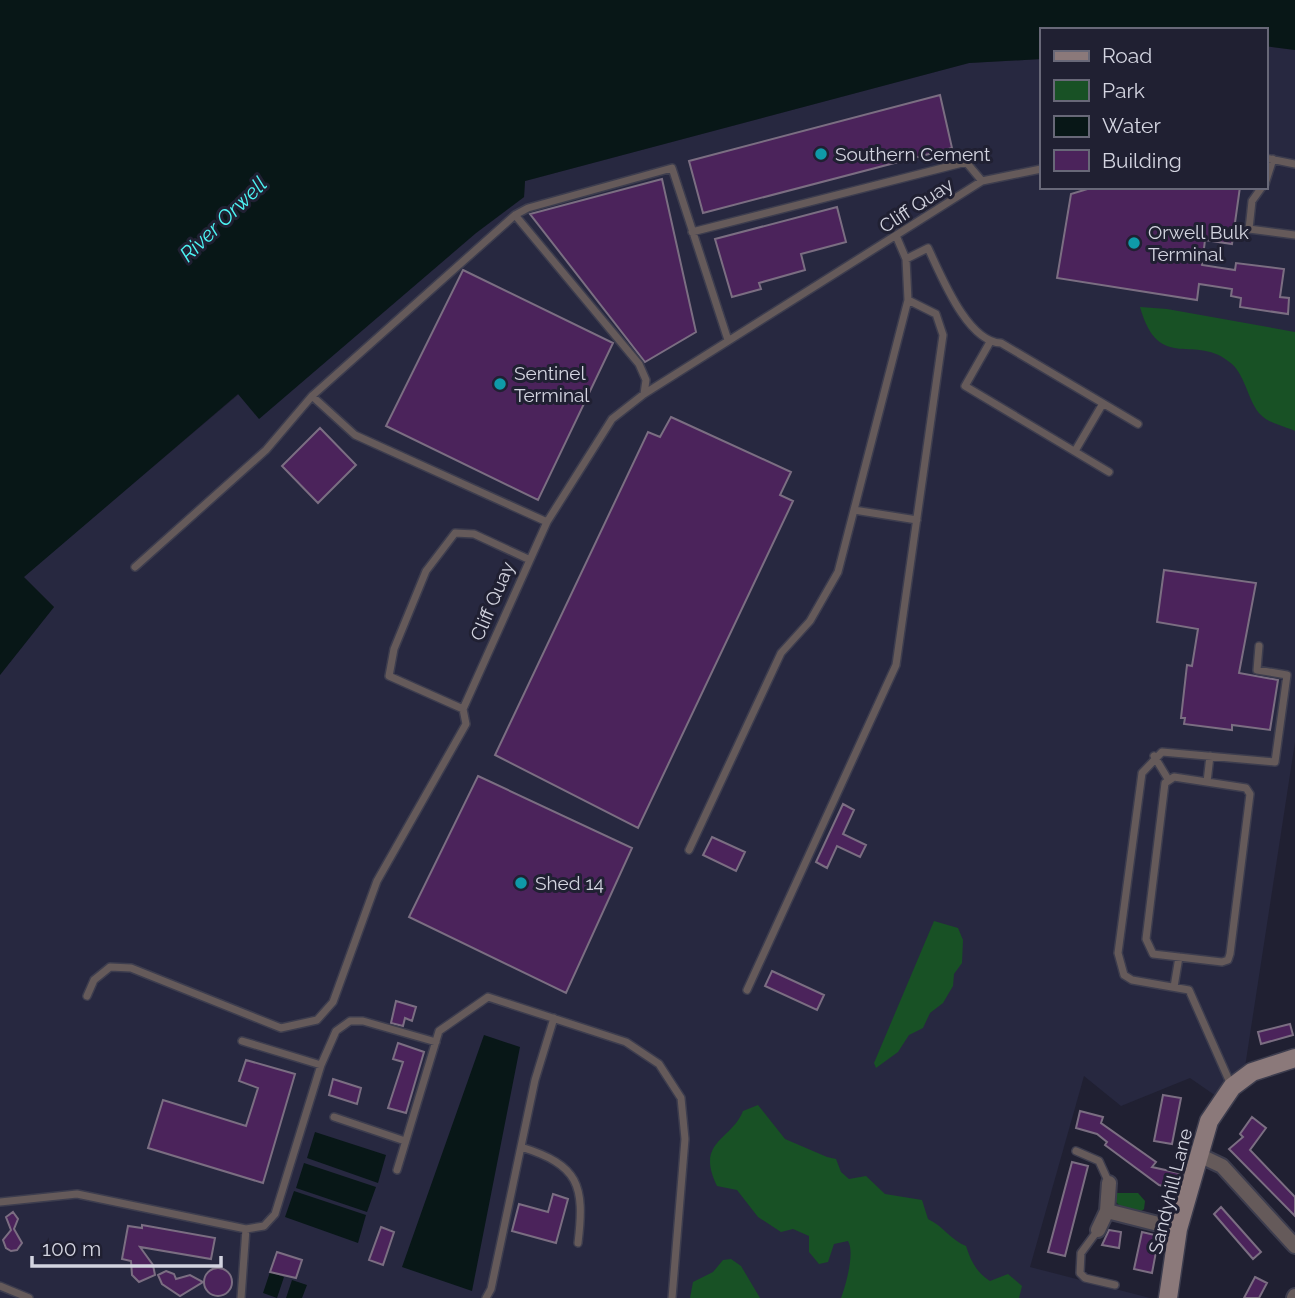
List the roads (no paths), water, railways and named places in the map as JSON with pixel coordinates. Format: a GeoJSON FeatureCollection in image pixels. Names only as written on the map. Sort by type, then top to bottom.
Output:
{"type":"FeatureCollection","features":[{"type":"Feature","properties":{"kind":"street","name":"Sandyhill Lane"},"geometry":{"type":"LineString","coordinates":[[1168,1298],[1178,1229],[1209,1121],[1232,1087],[1251,1072],[1295,1058]]}},
{"type":"Feature","properties":{"kind":"street"},"geometry":{"type":"LineString","coordinates":[[1201,1156],[1222,1166],[1295,1246]]}},
{"type":"Feature","properties":{"kind":"street"},"geometry":{"type":"LineString","coordinates":[[1098,1230],[1107,1211],[1109,1183]]}},
{"type":"Feature","properties":{"kind":"street"},"geometry":{"type":"LineString","coordinates":[[1107,1211],[1178,1229]]}},
{"type":"Feature","properties":{"kind":"lane"},"geometry":{"type":"LineString","coordinates":[[1269,158],[1295,164]]}},
{"type":"Feature","properties":{"kind":"lane"},"geometry":{"type":"LineString","coordinates":[[692,232],[966,162],[982,181]]}},
{"type":"Feature","properties":{"kind":"lane"},"geometry":{"type":"LineString","coordinates":[[135,567],[266,450],[312,396],[514,215],[528,208],[672,168],[728,340]]}},
{"type":"Feature","properties":{"kind":"lane","name":"Cliff Quay"},"geometry":{"type":"LineString","coordinates":[[87,996],[94,980],[110,967],[131,968],[281,1028],[317,1020],[333,1002],[377,881],[466,724],[463,709],[528,559],[547,522],[612,419],[644,394],[897,238],[982,181],[1040,169]]}},
{"type":"Feature","properties":{"kind":"lane"},"geometry":{"type":"LineString","coordinates":[[1262,189],[1252,201],[1249,229],[1295,235]]}},
{"type":"Feature","properties":{"kind":"lane"},"geometry":{"type":"LineString","coordinates":[[514,215],[639,364],[646,380],[644,394]]}},
{"type":"Feature","properties":{"kind":"lane"},"geometry":{"type":"LineString","coordinates":[[689,850],[781,653],[810,621],[838,572],[908,300],[906,259],[897,238]]}},
{"type":"Feature","properties":{"kind":"lane"},"geometry":{"type":"LineString","coordinates":[[906,259],[928,248],[944,283],[971,326],[990,342],[1001,343],[1138,424]]}},
{"type":"Feature","properties":{"kind":"lane"},"geometry":{"type":"LineString","coordinates":[[747,990],[888,689],[896,666],[943,335],[936,314],[908,300]]}},
{"type":"Feature","properties":{"kind":"lane"},"geometry":{"type":"LineString","coordinates":[[990,342],[964,386],[1109,472]]}},
{"type":"Feature","properties":{"kind":"lane"},"geometry":{"type":"LineString","coordinates":[[312,396],[355,435],[547,522]]}},
{"type":"Feature","properties":{"kind":"lane"},"geometry":{"type":"LineString","coordinates":[[1074,451],[1102,405]]}},
{"type":"Feature","properties":{"kind":"lane"},"geometry":{"type":"LineString","coordinates":[[854,510],[917,520]]}},
{"type":"Feature","properties":{"kind":"lane"},"geometry":{"type":"LineString","coordinates":[[463,709],[389,676],[394,649],[426,571],[455,533],[474,534],[528,559]]}},
{"type":"Feature","properties":{"kind":"lane"},"geometry":{"type":"LineString","coordinates":[[1232,1087],[1194,995],[1189,990],[1132,980],[1124,975],[1118,953],[1142,773],[1154,756],[1161,752],[1275,762],[1287,675],[1257,670],[1259,646]]}},
{"type":"Feature","properties":{"kind":"lane"},"geometry":{"type":"LineString","coordinates":[[1154,756],[1168,779]]}},
{"type":"Feature","properties":{"kind":"lane"},"geometry":{"type":"LineString","coordinates":[[1207,782],[1210,756]]}},
{"type":"Feature","properties":{"kind":"lane"},"geometry":{"type":"LineString","coordinates":[[1174,777],[1246,788],[1250,794],[1230,954],[1222,962],[1153,954],[1146,939],[1165,783],[1168,779],[1174,777]]}},
{"type":"Feature","properties":{"kind":"lane"},"geometry":{"type":"LineString","coordinates":[[1174,987],[1179,957]]}},
{"type":"Feature","properties":{"kind":"lane"},"geometry":{"type":"LineString","coordinates":[[397,1170],[439,1031],[488,997],[626,1042],[659,1064],[681,1098],[685,1139],[672,1298]]}},
{"type":"Feature","properties":{"kind":"lane"},"geometry":{"type":"LineString","coordinates":[[486,1298],[491,1289],[535,1080],[554,1018]]}},
{"type":"Feature","properties":{"kind":"lane"},"geometry":{"type":"LineString","coordinates":[[0,1202],[77,1194],[246,1229],[264,1226],[275,1214],[321,1065],[336,1031],[349,1021],[363,1021],[436,1042]]}},
{"type":"Feature","properties":{"kind":"lane"},"geometry":{"type":"LineString","coordinates":[[242,1041],[321,1065]]}},
{"type":"Feature","properties":{"kind":"lane"},"geometry":{"type":"LineString","coordinates":[[334,1116],[405,1141]]}},
{"type":"Feature","properties":{"kind":"lane"},"geometry":{"type":"LineString","coordinates":[[520,1147],[545,1155],[566,1168],[578,1183],[582,1205],[578,1242]]}},
{"type":"Feature","properties":{"kind":"lane"},"geometry":{"type":"LineString","coordinates":[[1076,1150],[1099,1161],[1109,1183]]}},
{"type":"Feature","properties":{"kind":"lane"},"geometry":{"type":"LineString","coordinates":[[242,1298],[246,1229]]}},
{"type":"Feature","properties":{"kind":"lane"},"geometry":{"type":"LineString","coordinates":[[1098,1230],[1081,1253],[1080,1273],[1085,1278],[1115,1285]]}},
{"type":"Feature","properties":{"kind":"lane"},"geometry":{"type":"LineString","coordinates":[[0,1286],[29,1298]]}},
{"type":"Feature","properties":{"kind":"water","name":"River Orwell"},"geometry":{"type":"Polygon","coordinates":[[[0,0],[1295,0],[1295,50],[1267,46],[1267,28],[1040,28],[1040,59],[969,63],[525,181],[524,197],[476,233],[259,419],[238,394],[24,577],[54,607],[0,675],[0,0]]]}},
{"type":"Feature","properties":{"kind":"water"},"geometry":{"type":"Polygon","coordinates":[[[484,1035],[520,1047],[472,1291],[402,1267],[484,1035]]]}},
{"type":"Feature","properties":{"kind":"water"},"geometry":{"type":"Polygon","coordinates":[[[315,1132],[386,1155],[378,1183],[307,1158],[315,1132]]]}},
{"type":"Feature","properties":{"kind":"water"},"geometry":{"type":"Polygon","coordinates":[[[304,1163],[376,1187],[367,1212],[296,1188],[304,1163]]]}},
{"type":"Feature","properties":{"kind":"water"},"geometry":{"type":"Polygon","coordinates":[[[294,1191],[366,1215],[358,1243],[285,1217],[294,1191]]]}},
{"type":"Feature","properties":{"kind":"water"},"geometry":{"type":"Polygon","coordinates":[[[270,1272],[284,1277],[277,1298],[263,1293],[270,1272]]]}},
{"type":"Feature","properties":{"kind":"water"},"geometry":{"type":"Polygon","coordinates":[[[292,1280],[307,1285],[302,1298],[286,1298],[292,1280]]]}},
{"type":"Feature","properties":{"kind":"place","name":"Southern Cement"},"geometry":{"type":"Point","coordinates":[821,154]}},
{"type":"Feature","properties":{"kind":"place","name":"Orwell Bulk Terminal"},"geometry":{"type":"Point","coordinates":[1134,243]}},
{"type":"Feature","properties":{"kind":"place","name":"Sentinel Terminal"},"geometry":{"type":"Point","coordinates":[500,384]}},
{"type":"Feature","properties":{"kind":"place","name":"Shed 14"},"geometry":{"type":"Point","coordinates":[521,883]}}]}
